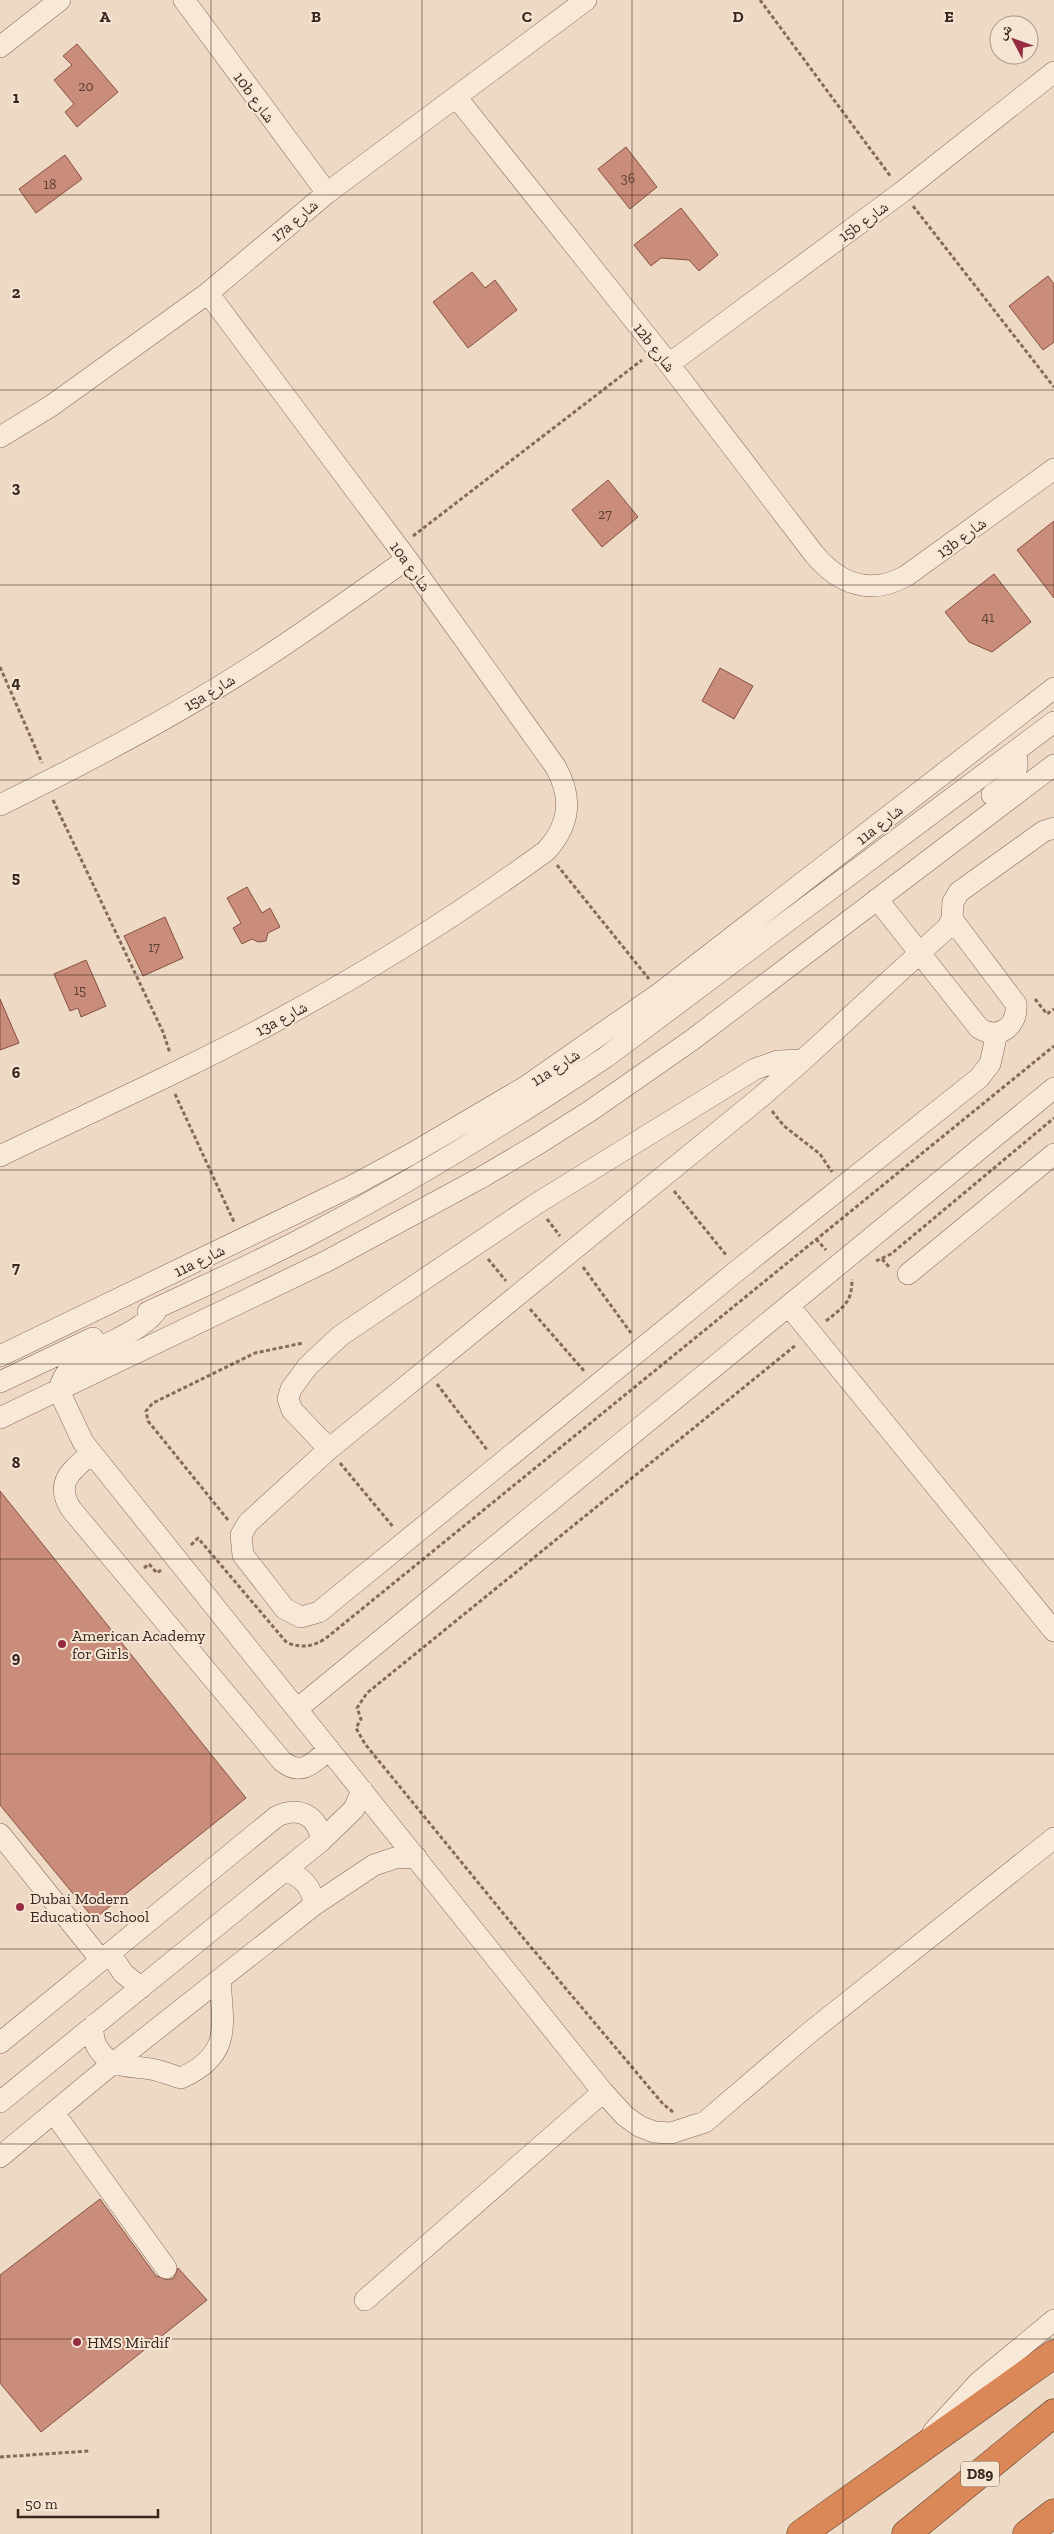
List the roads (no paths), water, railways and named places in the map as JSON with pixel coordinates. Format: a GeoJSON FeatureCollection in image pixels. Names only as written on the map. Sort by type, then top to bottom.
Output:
{"type":"FeatureCollection","features":[{"type":"Feature","properties":{"kind":"highway"},"geometry":{"type":"LineString","coordinates":[[801,2534],[1054,2354]]}},
{"type":"Feature","properties":{"kind":"highway","name":"D89"},"geometry":{"type":"LineString","coordinates":[[906,2534],[1054,2413]]}},
{"type":"Feature","properties":{"kind":"highway"},"geometry":{"type":"LineString","coordinates":[[1028,2534],[1054,2513]]}},
{"type":"Feature","properties":{"kind":"street"},"geometry":{"type":"LineString","coordinates":[[0,47],[60,0]]}},
{"type":"Feature","properties":{"kind":"street","name":"10b شارع"},"geometry":{"type":"LineString","coordinates":[[184,0],[327,193]]}},
{"type":"Feature","properties":{"kind":"street","name":"17a شارع"},"geometry":{"type":"LineString","coordinates":[[1,434],[91,378],[208,293],[327,193],[457,98],[586,0]]}},
{"type":"Feature","properties":{"kind":"street","name":"15b شارع"},"geometry":{"type":"LineString","coordinates":[[662,356],[902,192],[1054,72]]}},
{"type":"Feature","properties":{"kind":"street","name":"12b شارع"},"geometry":{"type":"LineString","coordinates":[[457,98],[662,356],[826,569],[842,579],[860,585]]}},
{"type":"Feature","properties":{"kind":"street","name":"10a شارع"},"geometry":{"type":"LineString","coordinates":[[208,293],[402,553],[563,779],[567,794],[568,810],[560,832],[546,851]]}},
{"type":"Feature","properties":{"kind":"street","name":"13b شارع"},"geometry":{"type":"LineString","coordinates":[[860,585],[885,585],[906,576],[1054,468]]}},
{"type":"Feature","properties":{"kind":"street","name":"15a شارع"},"geometry":{"type":"LineString","coordinates":[[0,805],[146,730],[221,685],[328,616],[402,553]]}},
{"type":"Feature","properties":{"kind":"street","name":"11a شارع"},"geometry":{"type":"LineString","coordinates":[[0,1356],[354,1184],[469,1121],[579,1052],[660,993],[1054,688]]}},
{"type":"Feature","properties":{"kind":"street","name":"11a شارع"},"geometry":{"type":"LineString","coordinates":[[0,1382],[326,1226],[469,1146],[606,1057],[1054,722]]}},
{"type":"Feature","properties":{"kind":"street"},"geometry":{"type":"LineString","coordinates":[[750,996],[761,973],[775,959],[1010,781],[1018,764],[1014,751]]}},
{"type":"Feature","properties":{"kind":"street"},"geometry":{"type":"LineString","coordinates":[[0,1418],[327,1261],[484,1176],[598,1106],[750,996],[1054,764]]}},
{"type":"Feature","properties":{"kind":"street"},"geometry":{"type":"LineString","coordinates":[[997,1033],[990,1064],[979,1078],[738,1270],[319,1612],[301,1617],[285,1609],[243,1555],[240,1542],[244,1529],[328,1449],[762,1096],[921,954],[947,928],[952,919],[953,902],[959,892],[1044,831],[1054,828]]}},
{"type":"Feature","properties":{"kind":"street","name":"13a شارع"},"geometry":{"type":"LineString","coordinates":[[0,1156],[285,1016],[401,950],[468,907],[546,851]]}},
{"type":"Feature","properties":{"kind":"street"},"geometry":{"type":"LineString","coordinates":[[877,899],[979,1028],[984,1031],[997,1033],[1011,1026],[1016,1019],[1016,1004],[952,919]]}},
{"type":"Feature","properties":{"kind":"street"},"geometry":{"type":"LineString","coordinates":[[756,919],[790,919]]}},
{"type":"Feature","properties":{"kind":"street"},"geometry":{"type":"LineString","coordinates":[[328,1449],[292,1410],[288,1399],[291,1389],[298,1378],[332,1343],[536,1204],[755,1069],[778,1061],[803,1060]]}},
{"type":"Feature","properties":{"kind":"street"},"geometry":{"type":"LineString","coordinates":[[297,1709],[1054,1088]]}},
{"type":"Feature","properties":{"kind":"street"},"geometry":{"type":"LineString","coordinates":[[908,1274],[1054,1154]]}},
{"type":"Feature","properties":{"kind":"street"},"geometry":{"type":"LineString","coordinates":[[789,1306],[1054,1631]]}},
{"type":"Feature","properties":{"kind":"street"},"geometry":{"type":"LineString","coordinates":[[159,1307],[143,1326],[70,1367],[61,1382],[59,1390],[75,1428],[91,1454],[603,2092],[625,2116],[639,2126],[654,2132],[671,2133],[689,2130],[705,2122],[809,2033],[1054,1838]]}},
{"type":"Feature","properties":{"kind":"street"},"geometry":{"type":"LineString","coordinates":[[91,1454],[71,1471],[66,1478],[64,1494],[71,1509],[282,1761],[289,1767],[298,1770],[307,1768],[329,1749]]}},
{"type":"Feature","properties":{"kind":"street"},"geometry":{"type":"LineString","coordinates":[[0,2102],[321,1842],[347,1819],[360,1799],[362,1790]]}},
{"type":"Feature","properties":{"kind":"street"},"geometry":{"type":"LineString","coordinates":[[0,2043],[276,1817],[291,1812],[307,1814],[315,1821],[320,1830],[321,1842]]}},
{"type":"Feature","properties":{"kind":"street"},"geometry":{"type":"LineString","coordinates":[[0,1834],[106,1957],[141,1988]]}},
{"type":"Feature","properties":{"kind":"street"},"geometry":{"type":"LineString","coordinates":[[0,2157],[114,2063],[314,1905],[374,1865],[394,1858],[416,1858]]}},
{"type":"Feature","properties":{"kind":"street"},"geometry":{"type":"LineString","coordinates":[[286,1871],[303,1880],[313,1896],[314,1905]]}},
{"type":"Feature","properties":{"kind":"street"},"geometry":{"type":"LineString","coordinates":[[95,2024],[92,2033],[94,2040],[99,2050],[114,2063],[159,2070],[181,2078],[190,2074],[209,2058],[222,2041],[224,2032],[220,1980]]}},
{"type":"Feature","properties":{"kind":"street"},"geometry":{"type":"LineString","coordinates":[[68,2046],[86,2052],[96,2068],[97,2077]]}},
{"type":"Feature","properties":{"kind":"street"},"geometry":{"type":"LineString","coordinates":[[365,2300],[603,2092]]}},
{"type":"Feature","properties":{"kind":"street"},"geometry":{"type":"LineString","coordinates":[[54,2113],[166,2268]]}},
{"type":"Feature","properties":{"kind":"street"},"geometry":{"type":"LineString","coordinates":[[919,2451],[942,2420],[979,2382],[1054,2320]]}},
{"type":"Feature","properties":{"kind":"place","name":"American Academy for Girls"},"geometry":{"type":"Point","coordinates":[62,1644]}},
{"type":"Feature","properties":{"kind":"place","name":"Dubai Modern Education School"},"geometry":{"type":"Point","coordinates":[20,1907]}},
{"type":"Feature","properties":{"kind":"place","name":"HMS Mirdif"},"geometry":{"type":"Point","coordinates":[77,2342]}}]}
